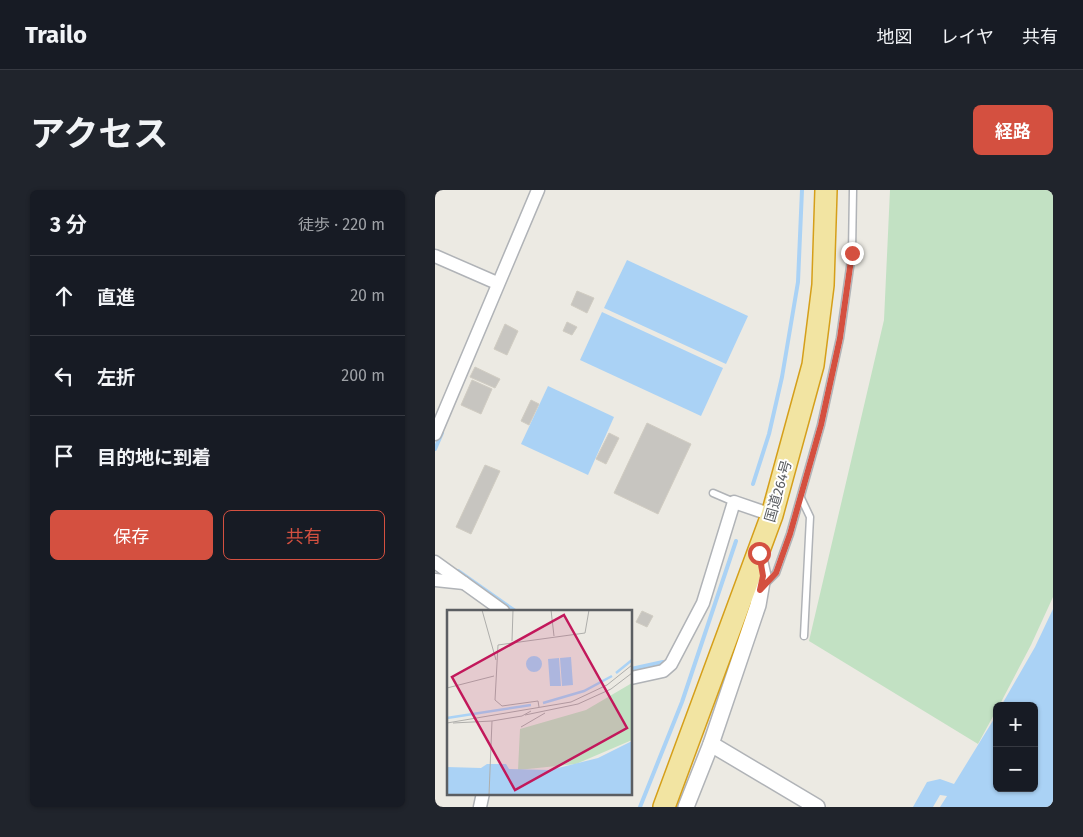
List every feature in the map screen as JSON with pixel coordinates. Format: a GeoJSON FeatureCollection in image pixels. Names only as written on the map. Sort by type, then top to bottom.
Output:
{"type":"FeatureCollection","features":[{"type":"Feature","properties":{"kind":"highway","name":"国道264号"},"geometry":{"type":"LineString","coordinates":[[664,807],[772,515],[813,365],[823,286],[826,190]]}},
{"type":"Feature","properties":{"kind":"street"},"geometry":{"type":"LineString","coordinates":[[435,434],[497,283],[538,190]]}},
{"type":"Feature","properties":{"kind":"street"},"geometry":{"type":"LineString","coordinates":[[435,256],[497,283]]}},
{"type":"Feature","properties":{"kind":"street"},"geometry":{"type":"LineString","coordinates":[[633,678],[663,671],[671,664],[703,602],[734,502],[772,515]]}},
{"type":"Feature","properties":{"kind":"street"},"geometry":{"type":"LineString","coordinates":[[686,807],[715,746],[758,605],[763,576],[759,553]]}},
{"type":"Feature","properties":{"kind":"street"},"geometry":{"type":"LineString","coordinates":[[435,562],[502,610]]}},
{"type":"Feature","properties":{"kind":"street"},"geometry":{"type":"LineString","coordinates":[[435,580],[464,583]]}},
{"type":"Feature","properties":{"kind":"street"},"geometry":{"type":"LineString","coordinates":[[715,746],[817,807]]}},
{"type":"Feature","properties":{"kind":"street"},"geometry":{"type":"LineString","coordinates":[[480,807],[483,794]]}},
{"type":"Feature","properties":{"kind":"lane"},"geometry":{"type":"LineString","coordinates":[[760,590],[776,573],[801,498],[821,425],[840,338],[852,253],[853,190]]}},
{"type":"Feature","properties":{"kind":"lane"},"geometry":{"type":"LineString","coordinates":[[713,493],[734,502]]}},
{"type":"Feature","properties":{"kind":"lane"},"geometry":{"type":"LineString","coordinates":[[801,498],[810,517],[804,636]]}},
{"type":"Feature","properties":{"kind":"green space"},"geometry":{"type":"Polygon","coordinates":[[[890,190],[1053,190],[1053,597],[1031,645],[1001,702],[993,702],[993,716],[978,744],[809,641],[884,320],[890,190]]]}},
{"type":"Feature","properties":{"kind":"water"},"geometry":{"type":"Polygon","coordinates":[[[627,260],[748,316],[726,364],[604,308],[627,260]]]}},
{"type":"Feature","properties":{"kind":"water"},"geometry":{"type":"Polygon","coordinates":[[[602,312],[723,368],[701,416],[580,360],[602,312]]]}},
{"type":"Feature","properties":{"kind":"water"},"geometry":{"type":"Polygon","coordinates":[[[548,386],[614,417],[588,475],[521,444],[548,386]]]}},
{"type":"Feature","properties":{"kind":"water"},"geometry":{"type":"Polygon","coordinates":[[[1053,609],[1053,807],[940,807],[947,796],[940,795],[933,807],[913,807],[927,782],[940,779],[954,784],[993,721],[993,792],[1038,792],[1038,702],[1003,702],[1035,647],[1053,609]]]}},
{"type":"Feature","properties":{"kind":"building"},"geometry":{"type":"Polygon","coordinates":[[[577,291],[594,298],[587,313],[571,305],[577,291]]]}},
{"type":"Feature","properties":{"kind":"building"},"geometry":{"type":"Polygon","coordinates":[[[567,322],[577,327],[572,335],[563,331],[567,322]]]}},
{"type":"Feature","properties":{"kind":"building"},"geometry":{"type":"Polygon","coordinates":[[[505,324],[518,331],[507,355],[494,349],[505,324]]]}},
{"type":"Feature","properties":{"kind":"building"},"geometry":{"type":"Polygon","coordinates":[[[475,367],[500,379],[495,388],[470,377],[475,367]]]}},
{"type":"Feature","properties":{"kind":"building"},"geometry":{"type":"Polygon","coordinates":[[[472,380],[492,389],[481,414],[461,405],[472,380]]]}},
{"type":"Feature","properties":{"kind":"building"},"geometry":{"type":"Polygon","coordinates":[[[531,400],[539,404],[529,425],[521,421],[531,400]]]}},
{"type":"Feature","properties":{"kind":"building"},"geometry":{"type":"Polygon","coordinates":[[[647,423],[691,444],[658,514],[614,493],[647,423]]]}},
{"type":"Feature","properties":{"kind":"building"},"geometry":{"type":"Polygon","coordinates":[[[609,433],[619,438],[606,464],[596,459],[609,433]]]}},
{"type":"Feature","properties":{"kind":"building"},"geometry":{"type":"Polygon","coordinates":[[[485,465],[500,471],[471,534],[456,527],[485,465]]]}},
{"type":"Feature","properties":{"kind":"building"},"geometry":{"type":"Polygon","coordinates":[[[642,611],[653,616],[647,627],[636,622],[642,611]]]}},
{"type":"Feature","properties":{"kind":"waterway"},"geometry":{"type":"LineString","coordinates":[[753,484],[769,434],[782,377],[798,282],[802,190]]}},
{"type":"Feature","properties":{"kind":"waterway"},"geometry":{"type":"LineString","coordinates":[[435,449],[442,433]]}},
{"type":"Feature","properties":{"kind":"waterway"},"geometry":{"type":"LineString","coordinates":[[640,807],[682,702],[736,541]]}},
{"type":"Feature","properties":{"kind":"waterway"},"geometry":{"type":"LineString","coordinates":[[458,571],[514,610]]}},
{"type":"Feature","properties":{"kind":"waterway"},"geometry":{"type":"LineString","coordinates":[[633,669],[663,662]]}},
{"type":"Feature","properties":{"kind":"route"},"geometry":{"type":"LineString","coordinates":[[759,553],[763,576],[760,590],[776,573],[790,534],[821,425],[840,338],[852,253]]}}]}
